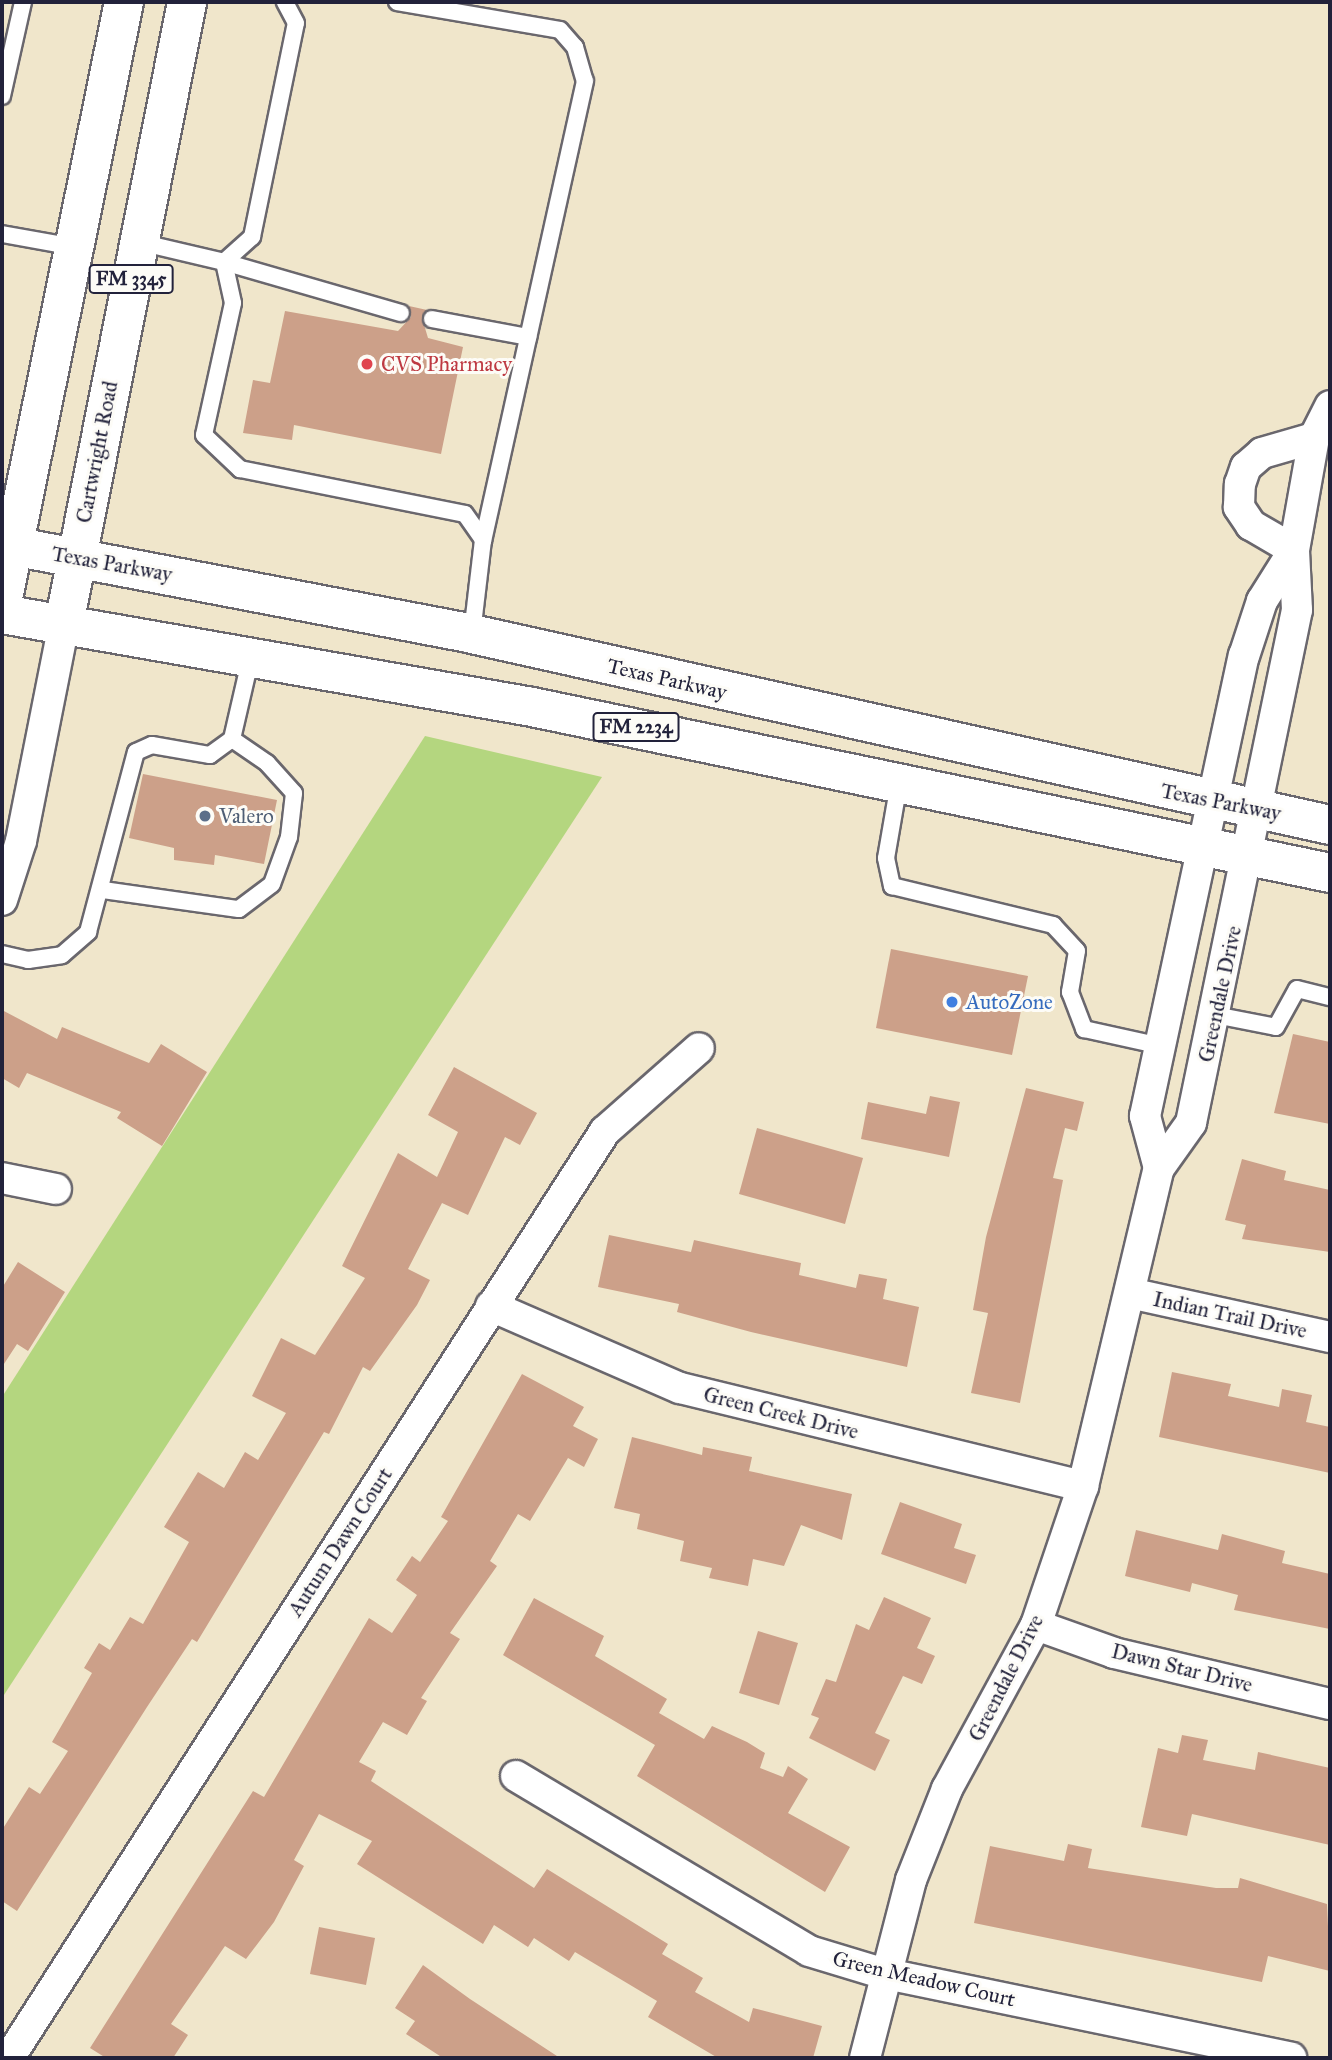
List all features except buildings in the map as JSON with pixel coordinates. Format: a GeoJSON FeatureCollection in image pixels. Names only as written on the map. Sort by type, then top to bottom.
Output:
{"type":"FeatureCollection","features":[{"type":"Feature","properties":{"kind":"main road","name":"FM 3345"},"geometry":{"type":"LineString","coordinates":[[8,545],[74,247],[124,2]]}},
{"type":"Feature","properties":{"kind":"main road","name":"Cartwright Road"},"geometry":{"type":"LineString","coordinates":[[64,624],[187,2]]}},
{"type":"Feature","properties":{"kind":"main road","name":"Texas Parkway"},"geometry":{"type":"LineString","coordinates":[[8,545],[472,634],[1214,802],[1330,825]]}},
{"type":"Feature","properties":{"kind":"main road"},"geometry":{"type":"LineString","coordinates":[[2,603],[8,545]]}},
{"type":"Feature","properties":{"kind":"main road","name":"FM 2234"},"geometry":{"type":"LineString","coordinates":[[2,614],[252,655],[899,783],[1330,873]]}},
{"type":"Feature","properties":{"kind":"street"},"geometry":{"type":"LineString","coordinates":[[1314,438],[1262,453],[1246,467],[1240,484],[1239,507],[1251,525],[1294,550],[1314,438],[1330,406]]}},
{"type":"Feature","properties":{"kind":"street","name":"Greendale Drive"},"geometry":{"type":"LineString","coordinates":[[1159,1168],[1145,1116],[1244,656],[1262,601],[1294,550]]}},
{"type":"Feature","properties":{"kind":"street","name":"Greendale Drive"},"geometry":{"type":"LineString","coordinates":[[865,2058],[883,1973],[947,1789],[1036,1625],[1083,1486],[1159,1168],[1191,1123],[1259,810],[1297,610],[1294,550]]}},
{"type":"Feature","properties":{"kind":"street","name":"Cartwright Road"},"geometry":{"type":"LineString","coordinates":[[2,900],[21,841],[64,624]]}},
{"type":"Feature","properties":{"kind":"street","name":"Autum Dawn Court"},"geometry":{"type":"LineString","coordinates":[[9,2058],[605,1131],[699,1048]]}},
{"type":"Feature","properties":{"kind":"street"},"geometry":{"type":"LineString","coordinates":[[2,1178],[56,1189]]}},
{"type":"Feature","properties":{"kind":"street","name":"Indian Trail Drive"},"geometry":{"type":"LineString","coordinates":[[1130,1293],[1330,1337]]}},
{"type":"Feature","properties":{"kind":"street","name":"Green Creek Drive"},"geometry":{"type":"LineString","coordinates":[[491,1307],[680,1388],[1083,1486]]}},
{"type":"Feature","properties":{"kind":"street","name":"Dawn Star Drive"},"geometry":{"type":"LineString","coordinates":[[1036,1625],[1114,1653],[1330,1703]]}},
{"type":"Feature","properties":{"kind":"street","name":"Green Meadow Court"},"geometry":{"type":"LineString","coordinates":[[516,1776],[809,1951],[883,1973],[1291,2058]]}},
{"type":"Feature","properties":{"kind":"lane"},"geometry":{"type":"LineString","coordinates":[[2,96],[23,2]]}},
{"type":"Feature","properties":{"kind":"lane"},"geometry":{"type":"LineString","coordinates":[[224,262],[252,237],[296,23],[285,2]]}},
{"type":"Feature","properties":{"kind":"lane"},"geometry":{"type":"LineString","coordinates":[[397,2],[561,30],[575,47],[585,81],[483,540],[472,634]]}},
{"type":"Feature","properties":{"kind":"lane"},"geometry":{"type":"LineString","coordinates":[[2,233],[74,247]]}},
{"type":"Feature","properties":{"kind":"lane"},"geometry":{"type":"LineString","coordinates":[[138,242],[224,262],[401,313]]}},
{"type":"Feature","properties":{"kind":"lane"},"geometry":{"type":"LineString","coordinates":[[224,262],[233,303],[204,435],[240,469],[465,514],[483,540]]}},
{"type":"Feature","properties":{"kind":"lane"},"geometry":{"type":"LineString","coordinates":[[432,319],[528,337]]}},
{"type":"Feature","properties":{"kind":"lane"},"geometry":{"type":"LineString","coordinates":[[2,954],[28,960],[62,955],[88,932],[103,890],[125,774],[136,752],[152,745],[209,755],[232,739],[252,655]]}},
{"type":"Feature","properties":{"kind":"lane"},"geometry":{"type":"LineString","coordinates":[[103,890],[239,909],[272,884],[289,838],[293,793],[267,763],[232,739]]}},
{"type":"Feature","properties":{"kind":"lane"},"geometry":{"type":"LineString","coordinates":[[899,783],[886,858],[892,886],[1053,925],[1077,951],[1070,992],[1084,1029],[1161,1046]]}},
{"type":"Feature","properties":{"kind":"lane"},"geometry":{"type":"LineString","coordinates":[[1215,1015],[1276,1027],[1297,989],[1330,997]]}},
{"type":"Feature","properties":{"kind":"green space"},"geometry":{"type":"Polygon","coordinates":[[[425,736],[602,777],[2,1698],[2,1397],[425,736]]]}},
{"type":"Feature","properties":{"kind":"place","name":"CVS Pharmacy"},"geometry":{"type":"Point","coordinates":[367,364]}},
{"type":"Feature","properties":{"kind":"place","name":"Valero"},"geometry":{"type":"Point","coordinates":[205,816]}},
{"type":"Feature","properties":{"kind":"place","name":"AutoZone"},"geometry":{"type":"Point","coordinates":[952,1002]}}]}
